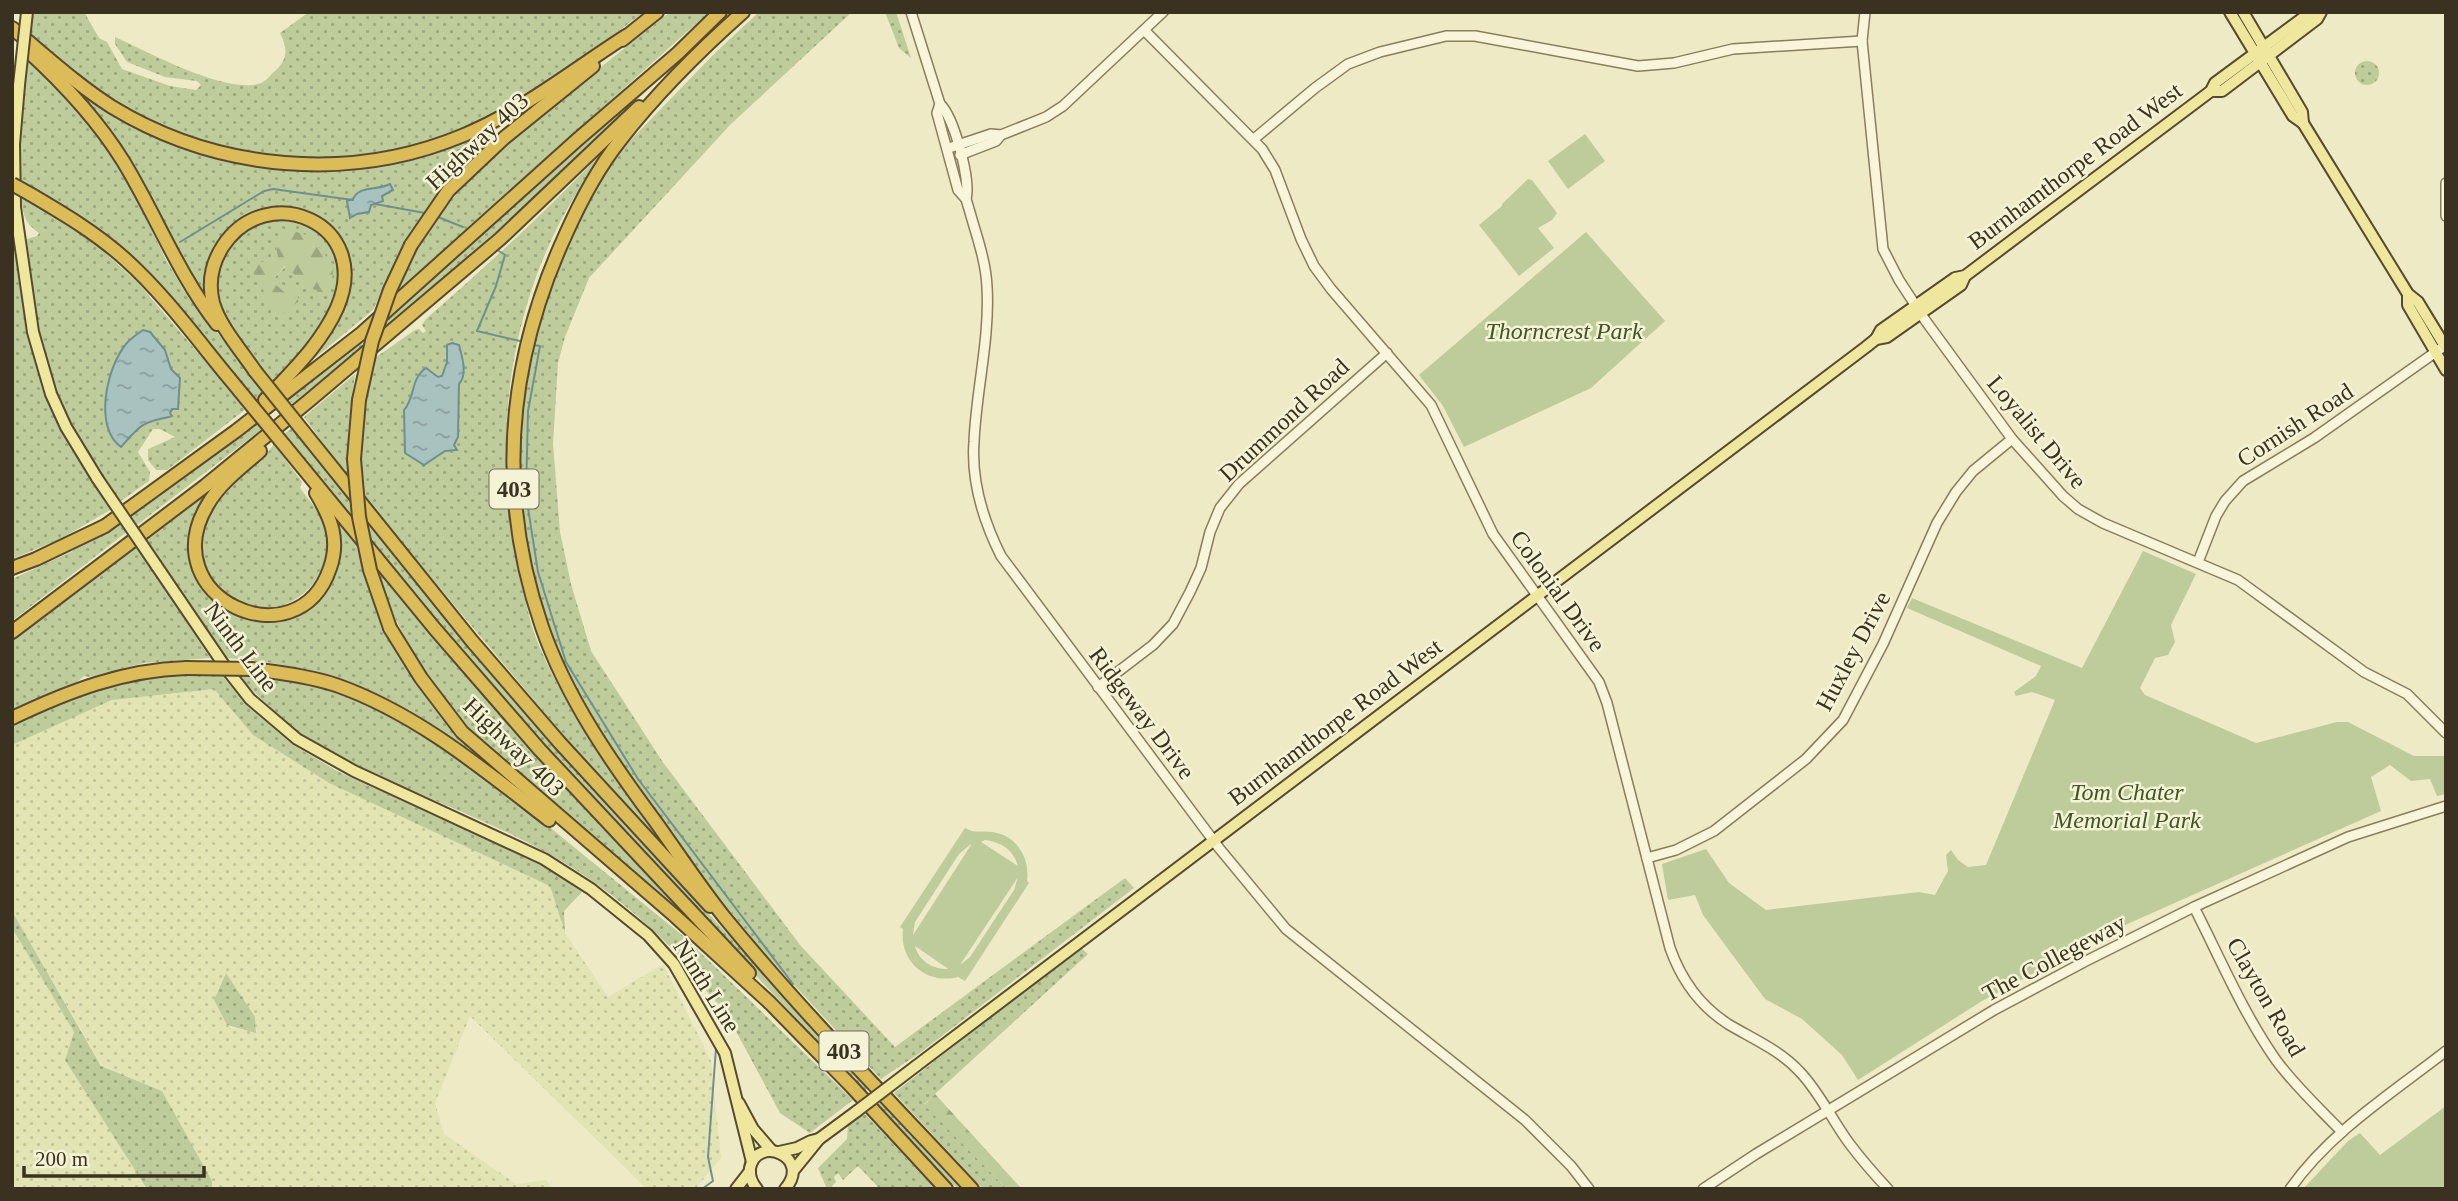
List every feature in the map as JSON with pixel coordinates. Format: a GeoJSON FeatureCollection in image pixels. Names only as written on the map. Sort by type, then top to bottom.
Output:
{"type":"FeatureCollection","features":[{"type":"Feature","properties":{"kind":"highway","name":"Highway 403"},"geometry":{"type":"LineString","coordinates":[[657,12],[504,138],[448,191],[411,245],[390,290],[372,341],[359,400],[354,459],[359,516],[370,570],[390,628],[421,678],[462,732],[632,878],[770,1003],[946,1189]]}},
{"type":"Feature","properties":{"kind":"highway"},"geometry":{"type":"LineString","coordinates":[[12,568],[105,526],[236,431],[362,333],[678,53],[720,12]]}},
{"type":"Feature","properties":{"kind":"highway","name":"403"},"geometry":{"type":"LineString","coordinates":[[743,12],[694,56],[620,139],[593,179],[548,273],[529,328],[519,378],[512,444],[515,508],[525,564],[542,627],[568,687],[621,775],[724,916],[797,1002],[972,1189]]}},
{"type":"Feature","properties":{"kind":"highway"},"geometry":{"type":"LineString","coordinates":[[12,28],[75,80],[131,118],[186,143],[226,155],[301,165],[395,157],[464,135],[539,94],[626,36]]}},
{"type":"Feature","properties":{"kind":"highway"},"geometry":{"type":"LineString","coordinates":[[12,37],[65,86],[101,128],[123,161],[168,248],[201,303],[472,641],[703,901],[724,916]]}},
{"type":"Feature","properties":{"kind":"highway"},"geometry":{"type":"LineString","coordinates":[[12,632],[205,486],[311,399],[500,239],[694,56]]}},
{"type":"Feature","properties":{"kind":"highway"},"geometry":{"type":"LineString","coordinates":[[12,184],[88,230],[126,260],[168,304],[435,629],[540,750],[767,992],[770,1003]]}},
{"type":"Feature","properties":{"kind":"highway"},"geometry":{"type":"LineString","coordinates":[[236,431],[314,346],[332,316],[342,292],[344,260],[339,245],[330,232],[299,216],[273,214],[249,221],[230,236],[217,256],[212,270],[213,301],[220,318],[255,371]]}},
{"type":"Feature","properties":{"kind":"highway"},"geometry":{"type":"LineString","coordinates":[[294,460],[331,522],[335,544],[331,567],[321,589],[302,605],[267,615],[239,611],[212,589],[201,573],[195,545],[201,517],[209,502],[227,481],[309,407],[311,399]]}},
{"type":"Feature","properties":{"kind":"highway"},"geometry":{"type":"LineString","coordinates":[[12,718],[67,692],[122,676],[186,668],[252,670],[297,675],[382,704],[427,731],[485,771],[609,866],[632,878]]}},
{"type":"Feature","properties":{"kind":"main road","name":"Ninth Line"},"geometry":{"type":"LineString","coordinates":[[27,12],[13,144],[15,207],[33,332],[51,394],[66,427],[97,478],[228,671],[250,698],[297,739],[354,771],[544,859],[591,889],[648,935],[674,964],[725,1054],[753,1184],[757,1189]]}},
{"type":"Feature","properties":{"kind":"main road"},"geometry":{"type":"LineString","coordinates":[[2230,12],[2262,54]]}},
{"type":"Feature","properties":{"kind":"main road"},"geometry":{"type":"LineString","coordinates":[[2243,12],[2293,116],[2303,123],[2408,294],[2418,302],[2443,347],[2446,370]]}},
{"type":"Feature","properties":{"kind":"main road"},"geometry":{"type":"LineString","coordinates":[[2249,12],[2259,28],[2272,33],[2283,30],[2309,13]]}},
{"type":"Feature","properties":{"kind":"main road","name":"Burnhamthorpe Road West"},"geometry":{"type":"LineString","coordinates":[[2262,54],[2317,19],[2321,12]]}},
{"type":"Feature","properties":{"kind":"main road","name":"Burnhamthorpe Road West"},"geometry":{"type":"LineString","coordinates":[[785,1189],[819,1139],[1876,339],[1881,330],[1918,309],[1955,278],[1965,276],[2211,91],[2222,91],[2309,13]]}},
{"type":"Feature","properties":{"kind":"main road","name":"Ninth Line"},"geometry":{"type":"LineString","coordinates":[[737,1101],[752,1129],[788,1160],[793,1174]]}},
{"type":"Feature","properties":{"kind":"main road","name":"Burnhamthorpe Road West"},"geometry":{"type":"LineString","coordinates":[[751,1166],[760,1154],[797,1149],[811,1140],[819,1139]]}},
{"type":"Feature","properties":{"kind":"main road"},"geometry":{"type":"LineString","coordinates":[[736,1189],[751,1166]]}},
{"type":"Feature","properties":{"kind":"main road"},"geometry":{"type":"LineString","coordinates":[[793,1174],[793,1189]]}},
{"type":"Feature","properties":{"kind":"street","name":"Ridgeway Drive"},"geometry":{"type":"LineString","coordinates":[[911,12],[940,104],[947,110],[959,150],[969,189],[966,199]]}},
{"type":"Feature","properties":{"kind":"street"},"geometry":{"type":"LineString","coordinates":[[947,148],[959,150],[996,141],[1001,135],[1046,117],[1063,106],[1163,12]]}},
{"type":"Feature","properties":{"kind":"street","name":"Loyalist Drive"},"geometry":{"type":"LineString","coordinates":[[1866,12],[1862,41],[1884,248],[1899,280],[1918,309],[2012,439],[2078,509],[2103,523],[2238,580],[2364,672],[2407,694],[2446,733]]}},
{"type":"Feature","properties":{"kind":"street","name":"Colonial Drive"},"geometry":{"type":"LineString","coordinates":[[1145,31],[1254,139],[1275,170],[1314,266],[1435,410],[1493,534],[1576,646],[1602,686],[1670,948],[1688,984],[1719,1017],[1792,1064],[1808,1081],[1849,1142],[1888,1189]]}},
{"type":"Feature","properties":{"kind":"street"},"geometry":{"type":"LineString","coordinates":[[1254,139],[1348,64],[1369,55],[1435,38],[1475,36],[1638,66],[1674,63],[1733,49],[1862,41]]}},
{"type":"Feature","properties":{"kind":"street","name":"Ridgeway Drive"},"geometry":{"type":"LineString","coordinates":[[940,104],[937,113],[958,190],[966,199],[988,289],[974,443],[975,475],[983,515],[994,542],[1012,572],[1214,841],[1253,892],[1286,929],[1525,1120],[1571,1166],[1589,1189]]}},
{"type":"Feature","properties":{"kind":"street"},"geometry":{"type":"LineString","coordinates":[[2446,183],[2446,216]]}},
{"type":"Feature","properties":{"kind":"street","name":"Cornish Road"},"geometry":{"type":"LineString","coordinates":[[2198,562],[2216,516],[2243,481],[2314,438],[2443,347]]}},
{"type":"Feature","properties":{"kind":"street","name":"Drummond Road"},"geometry":{"type":"LineString","coordinates":[[1098,687],[1153,645],[1172,624],[1191,592],[1201,568],[1209,532],[1220,508],[1239,484],[1387,353]]}},
{"type":"Feature","properties":{"kind":"street","name":"Huxley Drive"},"geometry":{"type":"LineString","coordinates":[[1647,858],[1676,850],[1714,831],[1807,759],[1843,720],[1883,644],[1937,523],[1973,471],[2012,439]]}},
{"type":"Feature","properties":{"kind":"street","name":"The Collegeway"},"geometry":{"type":"LineString","coordinates":[[1703,1189],[1994,1010],[2194,907],[2348,837],[2446,806]]}},
{"type":"Feature","properties":{"kind":"street","name":"Clayton Road"},"geometry":{"type":"LineString","coordinates":[[2194,907],[2262,1038],[2292,1079],[2343,1132]]}},
{"type":"Feature","properties":{"kind":"street"},"geometry":{"type":"LineString","coordinates":[[2290,1189],[2314,1158],[2343,1132],[2446,1051]]}},
{"type":"Feature","properties":{"kind":"green space"},"geometry":{"type":"Polygon","coordinates":[[[33,12],[84,12],[99,38],[107,42],[122,69],[170,86],[196,90],[201,85],[197,81],[165,77],[127,62],[115,44],[115,37],[189,71],[231,84],[249,85],[264,81],[279,67],[285,54],[280,33],[309,12],[644,12],[554,78],[481,120],[412,145],[369,154],[325,157],[239,149],[196,137],[114,101],[82,79],[30,36],[33,12]]]}},
{"type":"Feature","properties":{"kind":"green space"},"geometry":{"type":"Polygon","coordinates":[[[670,12],[709,12],[391,297],[413,252],[432,223],[477,170],[542,114],[670,12]]]}},
{"type":"Feature","properties":{"kind":"green space"},"geometry":{"type":"Polygon","coordinates":[[[759,12],[852,12],[730,125],[589,278],[565,337],[558,363],[553,444],[560,532],[571,584],[591,651],[662,761],[800,945],[895,1047],[1125,878],[1134,888],[921,1052],[881,1079],[760,948],[704,879],[633,783],[591,719],[556,653],[533,580],[523,525],[517,472],[523,374],[546,285],[594,190],[624,147],[716,52],[759,12]]]}},
{"type":"Feature","properties":{"kind":"green space"},"geometry":{"type":"Polygon","coordinates":[[[885,12],[896,12],[911,58],[899,48],[885,12]]]}},
{"type":"Feature","properties":{"kind":"green space"},"geometry":{"type":"Polygon","coordinates":[[[696,44],[495,233],[376,337],[382,320],[696,44]]]}},
{"type":"Feature","properties":{"kind":"green space"},"geometry":{"type":"Polygon","coordinates":[[[28,56],[94,128],[123,171],[166,260],[185,292],[265,393],[255,402],[109,239],[71,211],[20,181],[21,126],[28,56]]]}},
{"type":"Feature","properties":{"kind":"green space"},"geometry":{"type":"Polygon","coordinates":[[[2367,61],[2376,64],[2379,73],[2376,82],[2367,85],[2358,82],[2355,73],[2358,64],[2367,61]]]}},
{"type":"Feature","properties":{"kind":"green space"},"geometry":{"type":"Polygon","coordinates":[[[73,83],[115,112],[260,165],[409,157],[550,93],[531,109],[528,106],[496,130],[497,134],[519,119],[458,172],[426,211],[397,258],[373,310],[304,367],[348,276],[316,218],[242,220],[228,231],[217,246],[206,298],[181,262],[131,164],[101,118],[71,85],[73,83]],[[390,184],[354,198],[357,214],[369,212],[371,205],[380,203],[382,196],[393,190],[390,184]]]}},
{"type":"Feature","properties":{"kind":"green space"},"geometry":{"type":"Polygon","coordinates":[[[1585,134],[1605,161],[1568,189],[1548,161],[1585,134]]]}},
{"type":"Feature","properties":{"kind":"green space"},"geometry":{"type":"Polygon","coordinates":[[[609,145],[556,230],[523,317],[513,362],[508,408],[508,501],[523,592],[540,648],[582,728],[666,851],[597,775],[360,493],[359,436],[369,362],[415,330],[419,329],[423,333],[426,331],[422,325],[426,319],[520,234],[609,145]],[[456,344],[447,345],[447,363],[442,377],[414,386],[410,404],[404,410],[440,454],[454,446],[458,437],[459,384],[463,360],[456,344]]]}},
{"type":"Feature","properties":{"kind":"green space"},"geometry":{"type":"Polygon","coordinates":[[[1528,179],[1532,180],[1557,213],[1552,220],[1538,228],[1554,248],[1519,276],[1479,225],[1528,179]]]}},
{"type":"Feature","properties":{"kind":"green space"},"geometry":{"type":"Polygon","coordinates":[[[21,196],[98,246],[139,284],[246,409],[167,470],[156,470],[148,460],[148,449],[175,437],[160,429],[153,429],[138,452],[150,472],[149,481],[121,501],[75,429],[53,383],[39,332],[27,245],[27,239],[39,233],[27,221],[21,196]],[[125,345],[114,368],[107,393],[107,418],[115,442],[124,445],[138,428],[170,413],[176,372],[171,369],[169,359],[125,345]]]}},
{"type":"Feature","properties":{"kind":"green space"},"geometry":{"type":"Polygon","coordinates":[[[278,218],[310,226],[322,235],[330,246],[337,270],[334,297],[324,323],[308,347],[275,383],[228,323],[217,289],[219,271],[226,252],[236,238],[254,225],[278,218]],[[278,257],[249,267],[283,291],[271,281],[286,266],[310,288],[278,257]]]}},
{"type":"Feature","properties":{"kind":"green space"},"geometry":{"type":"Polygon","coordinates":[[[12,221],[26,319],[44,391],[65,439],[112,509],[60,539],[12,559],[12,221]]]}},
{"type":"Feature","properties":{"kind":"green space"},"geometry":{"type":"Polygon","coordinates":[[[293,231],[310,236],[334,266],[330,295],[310,288],[285,266],[272,281],[283,291],[295,288],[299,301],[279,317],[249,266],[278,257],[274,238],[293,231]]]}},
{"type":"Feature","properties":{"kind":"green space","name":"Thorncrest Park"},"geometry":{"type":"Polygon","coordinates":[[[1586,232],[1665,321],[1591,388],[1464,447],[1443,406],[1419,375],[1586,232]]]}},
{"type":"Feature","properties":{"kind":"green space"},"geometry":{"type":"Polygon","coordinates":[[[365,334],[361,350],[293,404],[287,398],[365,334]]]}},
{"type":"Feature","properties":{"kind":"green space"},"geometry":{"type":"Polygon","coordinates":[[[355,374],[348,435],[348,477],[304,417],[355,374]]]}},
{"type":"Feature","properties":{"kind":"green space"},"geometry":{"type":"Polygon","coordinates":[[[256,422],[262,429],[137,525],[130,515],[256,422]]]}},
{"type":"Feature","properties":{"kind":"green space"},"geometry":{"type":"Polygon","coordinates":[[[293,427],[350,497],[353,523],[282,436],[293,427]]]}},
{"type":"Feature","properties":{"kind":"green space"},"geometry":{"type":"Polygon","coordinates":[[[274,444],[302,482],[300,488],[322,518],[327,547],[323,565],[311,587],[291,602],[266,609],[254,608],[233,601],[219,589],[204,564],[201,543],[208,520],[219,501],[274,444]]]}},
{"type":"Feature","properties":{"kind":"green space"},"geometry":{"type":"Polygon","coordinates":[[[242,460],[206,499],[194,521],[191,546],[193,562],[208,593],[233,613],[252,620],[269,619],[313,601],[331,580],[336,566],[336,517],[358,546],[364,573],[400,657],[458,735],[501,778],[442,731],[366,689],[312,671],[226,658],[145,537],[242,460]]]}},
{"type":"Feature","properties":{"kind":"green space"},"geometry":{"type":"Polygon","coordinates":[[[363,515],[506,689],[593,788],[869,1088],[864,1091],[572,779],[369,544],[363,515]]]}},
{"type":"Feature","properties":{"kind":"green space"},"geometry":{"type":"Polygon","coordinates":[[[121,521],[128,531],[12,621],[12,579],[71,552],[121,521]]]}},
{"type":"Feature","properties":{"kind":"green space"},"geometry":{"type":"Polygon","coordinates":[[[136,544],[210,658],[144,663],[84,676],[77,682],[12,711],[12,640],[136,544]]]}},
{"type":"Feature","properties":{"kind":"green space","name":"Tom Chater Memorial Park"},"geometry":{"type":"Polygon","coordinates":[[[2143,551],[2196,574],[2171,625],[2175,642],[2168,655],[2155,658],[2140,688],[2145,695],[2256,743],[2337,722],[2348,722],[2414,756],[2446,756],[2446,794],[2437,796],[2430,779],[2411,781],[2390,765],[2371,777],[2381,811],[2114,930],[1982,1001],[1858,1080],[1842,1055],[1802,1019],[1765,999],[1703,915],[1695,895],[1668,900],[1662,864],[1706,849],[1729,883],[1766,910],[1919,892],[1935,895],[1948,871],[1946,855],[1951,850],[1958,860],[1968,867],[1986,865],[2055,700],[2032,692],[2016,696],[2014,692],[2036,676],[2041,666],[1907,608],[1912,598],[2082,668],[2143,551]]]}},
{"type":"Feature","properties":{"kind":"green space"},"geometry":{"type":"Polygon","coordinates":[[[373,562],[699,927],[697,929],[477,738],[459,718],[415,655],[392,610],[373,562]]]}},
{"type":"Feature","properties":{"kind":"green space"},"geometry":{"type":"Polygon","coordinates":[[[216,668],[245,704],[293,745],[339,772],[544,866],[582,892],[564,911],[565,933],[550,886],[329,783],[253,735],[214,689],[112,700],[12,745],[12,720],[102,683],[216,668]]]}},
{"type":"Feature","properties":{"kind":"green space"},"geometry":{"type":"Polygon","coordinates":[[[232,668],[340,688],[440,742],[682,935],[853,1100],[810,1133],[780,1113],[723,1007],[706,991],[682,959],[628,908],[584,875],[546,852],[319,746],[278,715],[232,668]]]}},
{"type":"Feature","properties":{"kind":"green space"},"geometry":{"type":"Polygon","coordinates":[[[214,689],[253,735],[329,783],[550,886],[565,933],[608,997],[663,964],[711,1061],[721,1158],[695,1189],[647,1189],[470,1016],[435,1103],[444,1134],[516,1184],[546,1180],[552,1189],[212,1189],[212,1181],[162,1091],[102,1066],[12,911],[12,745],[112,700],[214,689]],[[225,974],[214,1000],[227,1025],[257,1032],[255,1017],[225,974]]]}},
{"type":"Feature","properties":{"kind":"green space"},"geometry":{"type":"Polygon","coordinates":[[[965,828],[1001,834],[1020,849],[1029,883],[965,981],[958,977],[936,978],[917,968],[906,952],[903,929],[900,927],[965,828]],[[985,840],[981,842],[1018,866],[1010,851],[1002,845],[985,840]],[[971,844],[959,854],[915,922],[913,935],[971,844]],[[1018,877],[960,965],[970,957],[1014,890],[1018,877]],[[915,946],[920,956],[937,968],[948,969],[915,946]]]}},
{"type":"Feature","properties":{"kind":"green space"},"geometry":{"type":"Polygon","coordinates":[[[12,911],[101,1066],[162,1091],[212,1181],[212,1189],[147,1189],[65,1060],[74,1032],[12,928],[12,911]]]}},
{"type":"Feature","properties":{"kind":"green space"},"geometry":{"type":"Polygon","coordinates":[[[12,928],[74,1032],[65,1060],[147,1189],[12,1189],[12,928]]]}},
{"type":"Feature","properties":{"kind":"green space"},"geometry":{"type":"Polygon","coordinates":[[[1080,947],[1088,954],[924,1104],[1007,1189],[983,1189],[894,1093],[1080,947]]]}},
{"type":"Feature","properties":{"kind":"green space"},"geometry":{"type":"Polygon","coordinates":[[[226,973],[255,1017],[256,1033],[227,1025],[214,1000],[226,973]]]}},
{"type":"Feature","properties":{"kind":"green space"},"geometry":{"type":"Polygon","coordinates":[[[935,1094],[1022,1189],[1007,1189],[924,1105],[935,1094]]]}},
{"type":"Feature","properties":{"kind":"green space"},"geometry":{"type":"Polygon","coordinates":[[[882,1102],[966,1189],[958,1189],[937,1170],[877,1105],[882,1102]]]}},
{"type":"Feature","properties":{"kind":"green space"},"geometry":{"type":"Polygon","coordinates":[[[2446,1106],[2446,1189],[2303,1189],[2348,1141],[2360,1133],[2380,1155],[2446,1106]]]}},
{"type":"Feature","properties":{"kind":"green space"},"geometry":{"type":"Polygon","coordinates":[[[865,1114],[935,1189],[880,1189],[858,1166],[843,1180],[838,1173],[834,1177],[836,1182],[832,1186],[833,1189],[827,1189],[818,1168],[847,1139],[848,1125],[865,1114]]]}},
{"type":"Feature","properties":{"kind":"water"},"geometry":{"type":"Polygon","coordinates":[[[390,184],[393,190],[382,196],[383,201],[371,205],[369,212],[350,218],[347,201],[364,190],[390,184]]]}},
{"type":"Feature","properties":{"kind":"water"},"geometry":{"type":"Polygon","coordinates":[[[143,330],[150,332],[165,350],[171,369],[180,378],[178,409],[172,409],[172,416],[141,426],[121,447],[112,438],[107,426],[105,412],[109,381],[119,354],[128,342],[143,330]]]}},
{"type":"Feature","properties":{"kind":"water"},"geometry":{"type":"Polygon","coordinates":[[[447,345],[459,345],[464,370],[459,384],[458,437],[454,445],[457,450],[445,451],[424,465],[405,453],[404,410],[421,372],[426,368],[438,377],[442,376],[447,362],[447,345]]]}},
{"type":"Feature","properties":{"kind":"waterway"},"geometry":{"type":"LineString","coordinates":[[180,242],[264,191],[273,189],[353,200]]}},
{"type":"Feature","properties":{"kind":"waterway"},"geometry":{"type":"LineString","coordinates":[[375,204],[425,213]]}},
{"type":"Feature","properties":{"kind":"waterway"},"geometry":{"type":"LineString","coordinates":[[438,217],[463,227]]}},
{"type":"Feature","properties":{"kind":"waterway"},"geometry":{"type":"LineString","coordinates":[[499,251],[505,255],[496,286],[477,331],[520,341]]}},
{"type":"Feature","properties":{"kind":"waterway"},"geometry":{"type":"LineString","coordinates":[[533,345],[540,346],[528,411],[526,495],[538,572],[566,662],[638,779],[793,984]]}},
{"type":"Feature","properties":{"kind":"waterway"},"geometry":{"type":"LineString","coordinates":[[702,1189],[713,1181],[708,1157],[716,1048]]}}]}
